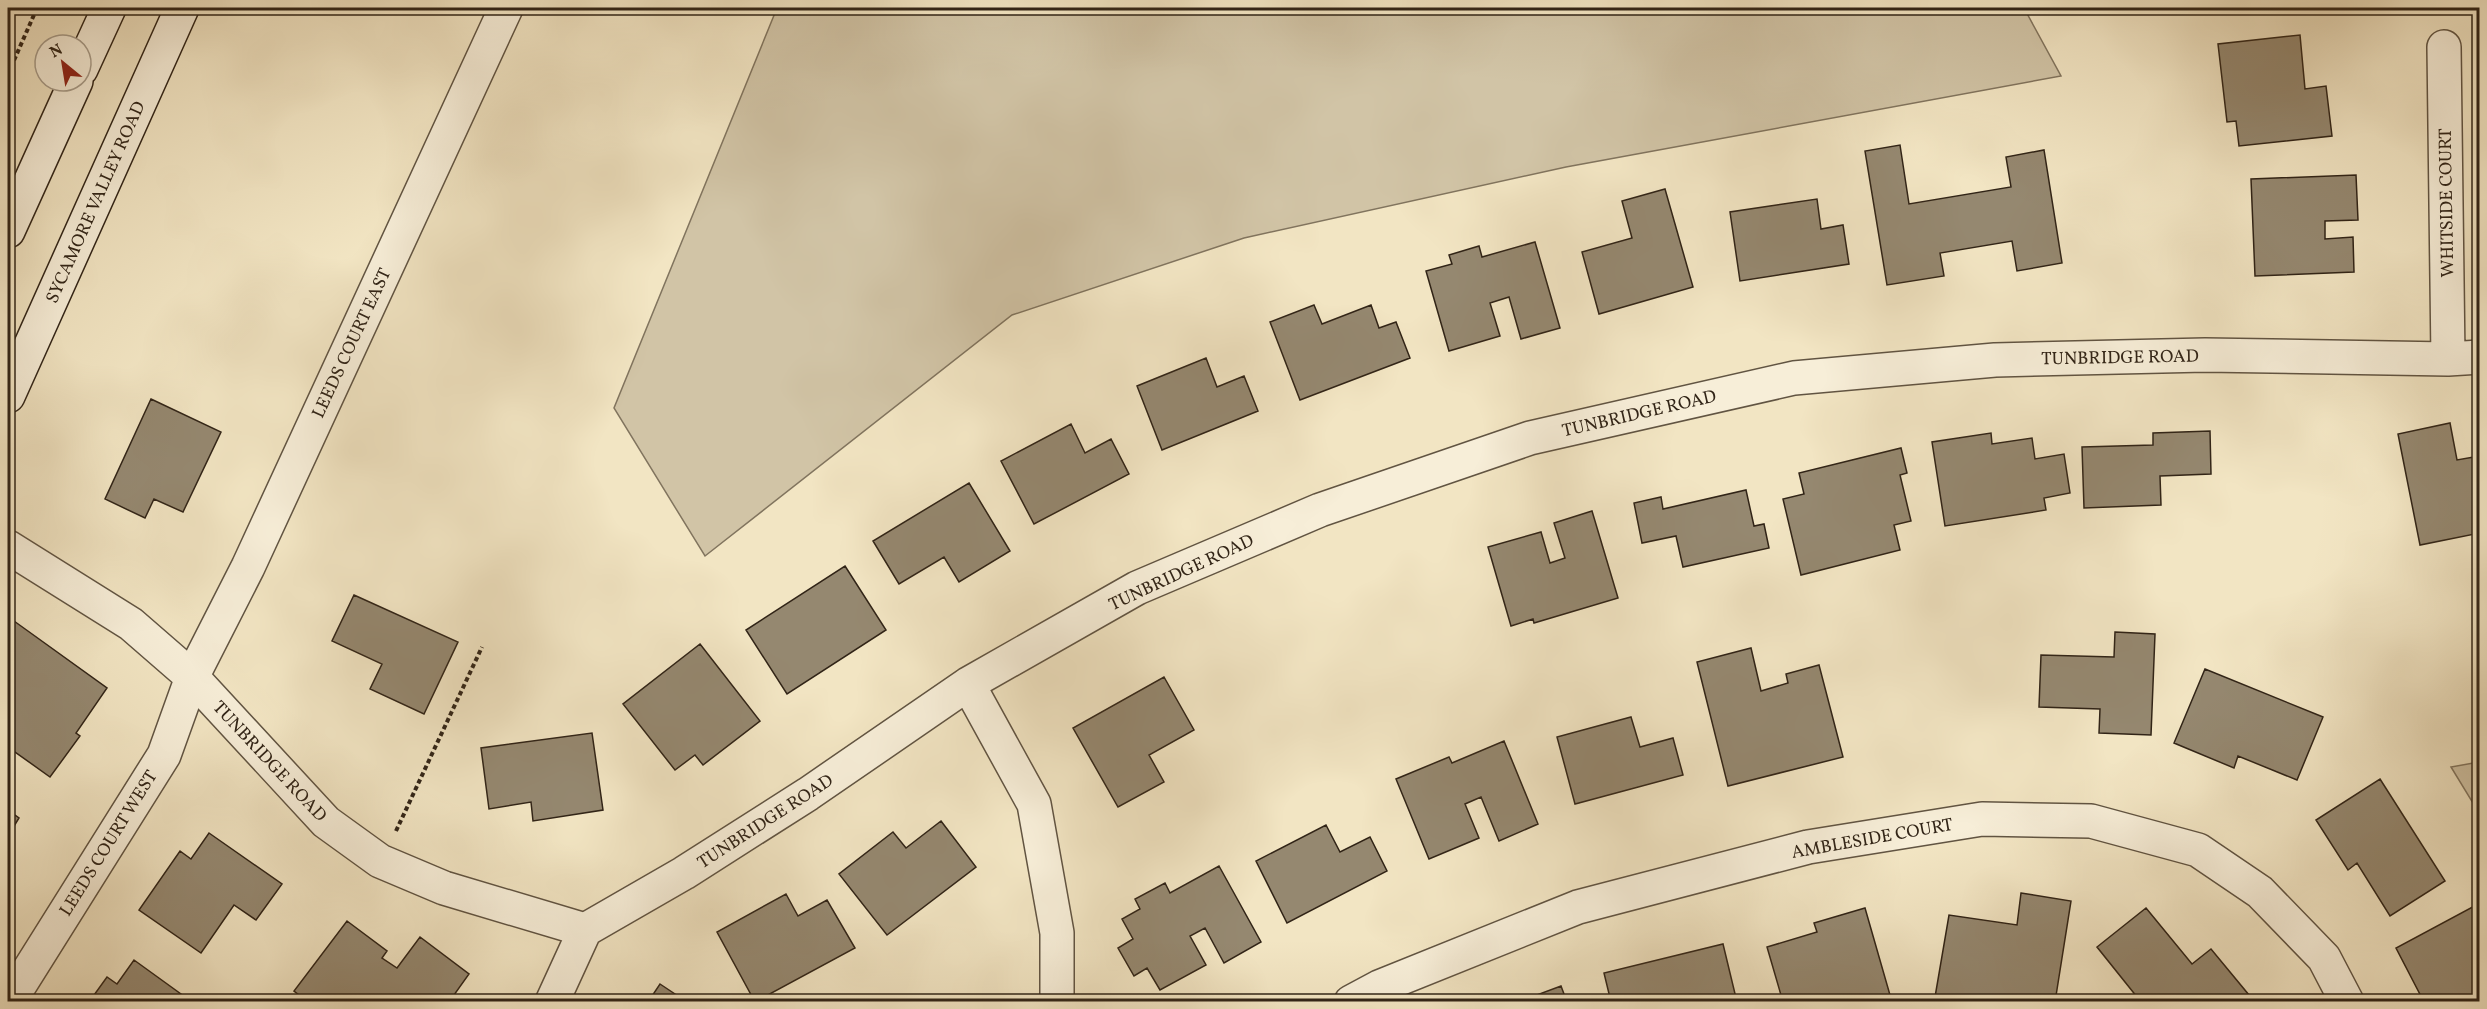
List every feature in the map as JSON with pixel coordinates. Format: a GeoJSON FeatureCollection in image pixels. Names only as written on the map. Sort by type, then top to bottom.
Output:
{"type":"FeatureCollection","features":[{"type":"Feature","properties":{"kind":"street"},"geometry":{"type":"LineString","coordinates":[[93,43],[109,8]]}},
{"type":"Feature","properties":{"kind":"street","name":"SYCAMORE VALLEY ROAD"},"geometry":{"type":"LineString","coordinates":[[8,396],[182,8]]}},
{"type":"Feature","properties":{"kind":"street","name":"LEEDS COURT EAST"},"geometry":{"type":"LineString","coordinates":[[192,677],[248,567],[506,8]]}},
{"type":"Feature","properties":{"kind":"street","name":"WHITSIDE COURT"},"geometry":{"type":"LineString","coordinates":[[2444,48],[2464,358]]}},
{"type":"Feature","properties":{"kind":"street"},"geometry":{"type":"LineString","coordinates":[[8,231],[71,93]]}},
{"type":"Feature","properties":{"kind":"street","name":"TUNBRIDGE ROAD"},"geometry":{"type":"LineString","coordinates":[[8,547],[131,624],[192,677],[326,822],[380,861],[444,888],[585,930],[684,873],[808,794],[968,684],[1137,588],[1320,510],[1530,438],[1794,378],[1995,360],[2205,354],[2464,358]]}},
{"type":"Feature","properties":{"kind":"street","name":"LEEDS COURT WEST"},"geometry":{"type":"LineString","coordinates":[[9,1002],[164,754],[192,677]]}},
{"type":"Feature","properties":{"kind":"street"},"geometry":{"type":"LineString","coordinates":[[968,684],[1034,804],[1057,933],[1057,1002]]}},
{"type":"Feature","properties":{"kind":"street","name":"AMBLESIDE COURT"},"geometry":{"type":"LineString","coordinates":[[1352,1002],[1379,987],[1578,907],[1808,847],[1982,819],[2091,821],[2198,850],[2259,892],[2324,958],[2347,1002]]}},
{"type":"Feature","properties":{"kind":"street"},"geometry":{"type":"LineString","coordinates":[[552,1002],[585,930]]}},
{"type":"Feature","properties":{"kind":"path"},"geometry":{"type":"LineString","coordinates":[[8,74],[37,8]]}},
{"type":"Feature","properties":{"kind":"path"},"geometry":{"type":"LineString","coordinates":[[380,861],[402,820],[482,647]]}},
{"type":"Feature","properties":{"kind":"shaded area"},"geometry":{"type":"Polygon","coordinates":[[[777,8],[2024,8],[2061,76],[1566,167],[1244,238],[1012,315],[705,556],[614,408],[777,8]]]}},
{"type":"Feature","properties":{"kind":"shaded area"},"geometry":{"type":"Polygon","coordinates":[[[2480,762],[2479,813],[2451,767],[2480,762]]]}},
{"type":"Feature","properties":{"kind":"building"},"geometry":{"type":"Polygon","coordinates":[[[2300,35],[2305,89],[2326,86],[2332,136],[2239,146],[2236,121],[2227,122],[2218,44],[2300,35]]]}},
{"type":"Feature","properties":{"kind":"building"},"geometry":{"type":"Polygon","coordinates":[[[1900,145],[1909,204],[2011,187],[2006,157],[2044,150],[2062,263],[2017,271],[2012,241],[1940,253],[1944,276],[1887,285],[1865,151],[1900,145]]]}},
{"type":"Feature","properties":{"kind":"building"},"geometry":{"type":"Polygon","coordinates":[[[2356,175],[2358,220],[2325,221],[2325,239],[2353,237],[2354,272],[2255,276],[2251,179],[2356,175]]]}},
{"type":"Feature","properties":{"kind":"building"},"geometry":{"type":"Polygon","coordinates":[[[1665,189],[1693,287],[1599,314],[1582,252],[1632,238],[1622,201],[1665,189]]]}},
{"type":"Feature","properties":{"kind":"building"},"geometry":{"type":"Polygon","coordinates":[[[1817,199],[1821,229],[1843,225],[1849,264],[1740,281],[1730,212],[1817,199]]]}},
{"type":"Feature","properties":{"kind":"building"},"geometry":{"type":"Polygon","coordinates":[[[1535,242],[1560,328],[1521,339],[1509,297],[1490,303],[1500,336],[1449,351],[1426,271],[1452,264],[1449,255],[1479,246],[1482,257],[1535,242]]]}},
{"type":"Feature","properties":{"kind":"building"},"geometry":{"type":"Polygon","coordinates":[[[1314,305],[1322,324],[1371,305],[1379,328],[1396,322],[1410,358],[1300,400],[1270,322],[1314,305]]]}},
{"type":"Feature","properties":{"kind":"building"},"geometry":{"type":"Polygon","coordinates":[[[1206,358],[1217,387],[1244,376],[1258,411],[1162,450],[1137,386],[1206,358]]]}},
{"type":"Feature","properties":{"kind":"building"},"geometry":{"type":"Polygon","coordinates":[[[151,399],[221,432],[183,512],[154,499],[145,518],[105,499],[151,399]]]}},
{"type":"Feature","properties":{"kind":"building"},"geometry":{"type":"Polygon","coordinates":[[[2450,423],[2457,460],[2480,456],[2480,533],[2420,545],[2398,434],[2450,423]]]}},
{"type":"Feature","properties":{"kind":"building"},"geometry":{"type":"Polygon","coordinates":[[[1071,424],[1085,453],[1111,439],[1129,474],[1034,524],[1001,461],[1071,424]]]}},
{"type":"Feature","properties":{"kind":"building"},"geometry":{"type":"Polygon","coordinates":[[[2210,431],[2211,474],[2160,476],[2161,505],[2084,508],[2082,447],[2153,445],[2153,433],[2210,431]]]}},
{"type":"Feature","properties":{"kind":"building"},"geometry":{"type":"Polygon","coordinates":[[[1991,433],[1992,444],[2032,438],[2035,459],[2064,454],[2070,493],[2044,498],[2046,510],[1945,526],[1932,442],[1991,433]]]}},
{"type":"Feature","properties":{"kind":"building"},"geometry":{"type":"Polygon","coordinates":[[[1901,448],[1907,473],[1900,475],[1911,521],[1894,525],[1900,550],[1801,575],[1783,499],[1804,494],[1799,473],[1901,448]]]}},
{"type":"Feature","properties":{"kind":"building"},"geometry":{"type":"Polygon","coordinates":[[[969,483],[1010,551],[959,582],[944,557],[899,584],[873,541],[969,483]]]}},
{"type":"Feature","properties":{"kind":"building"},"geometry":{"type":"Polygon","coordinates":[[[1746,490],[1754,526],[1764,524],[1769,548],[1683,567],[1676,536],[1642,543],[1634,503],[1661,497],[1663,509],[1746,490]]]}},
{"type":"Feature","properties":{"kind":"building"},"geometry":{"type":"Polygon","coordinates":[[[1592,511],[1618,598],[1534,623],[1533,619],[1511,626],[1488,547],[1541,532],[1550,563],[1565,558],[1554,523],[1592,511]]]}},
{"type":"Feature","properties":{"kind":"building"},"geometry":{"type":"Polygon","coordinates":[[[845,566],[886,630],[787,694],[746,630],[845,566]]]}},
{"type":"Feature","properties":{"kind":"building"},"geometry":{"type":"Polygon","coordinates":[[[354,595],[458,642],[424,714],[370,689],[382,664],[332,641],[354,595]]]}},
{"type":"Feature","properties":{"kind":"building"},"geometry":{"type":"Polygon","coordinates":[[[14,621],[107,688],[76,733],[80,736],[50,777],[8,747],[8,682],[10,679],[8,677],[8,629],[14,621]]]}},
{"type":"Feature","properties":{"kind":"building"},"geometry":{"type":"Polygon","coordinates":[[[2115,632],[2155,634],[2151,735],[2099,733],[2100,709],[2039,707],[2041,655],[2114,657],[2115,632]]]}},
{"type":"Feature","properties":{"kind":"building"},"geometry":{"type":"Polygon","coordinates":[[[700,644],[760,721],[703,765],[695,755],[675,770],[623,704],[700,644]]]}},
{"type":"Feature","properties":{"kind":"building"},"geometry":{"type":"Polygon","coordinates":[[[1751,648],[1761,691],[1788,683],[1786,674],[1819,665],[1843,757],[1728,786],[1697,662],[1751,648]]]}},
{"type":"Feature","properties":{"kind":"building"},"geometry":{"type":"Polygon","coordinates":[[[2205,669],[2323,717],[2297,780],[2238,756],[2234,768],[2174,743],[2205,669]]]}},
{"type":"Feature","properties":{"kind":"building"},"geometry":{"type":"Polygon","coordinates":[[[1164,677],[1194,730],[1149,755],[1164,782],[1118,807],[1073,728],[1164,677]]]}},
{"type":"Feature","properties":{"kind":"building"},"geometry":{"type":"Polygon","coordinates":[[[1631,717],[1640,747],[1673,738],[1683,775],[1575,804],[1557,737],[1631,717]]]}},
{"type":"Feature","properties":{"kind":"building"},"geometry":{"type":"Polygon","coordinates":[[[592,733],[603,810],[533,821],[531,802],[489,809],[481,748],[592,733]]]}},
{"type":"Feature","properties":{"kind":"building"},"geometry":{"type":"Polygon","coordinates":[[[1504,741],[1538,824],[1499,841],[1481,797],[1465,804],[1479,838],[1429,859],[1396,779],[1449,757],[1452,763],[1504,741]]]}},
{"type":"Feature","properties":{"kind":"building"},"geometry":{"type":"Polygon","coordinates":[[[2380,779],[2445,881],[2390,916],[2357,863],[2348,870],[2316,820],[2380,779]]]}},
{"type":"Feature","properties":{"kind":"building"},"geometry":{"type":"Polygon","coordinates":[[[8,810],[19,818],[8,836],[8,810]]]}},
{"type":"Feature","properties":{"kind":"building"},"geometry":{"type":"Polygon","coordinates":[[[941,821],[976,867],[887,935],[839,874],[893,832],[906,848],[941,821]]]}},
{"type":"Feature","properties":{"kind":"building"},"geometry":{"type":"Polygon","coordinates":[[[1326,825],[1340,852],[1370,837],[1387,871],[1287,923],[1256,861],[1326,825]]]}},
{"type":"Feature","properties":{"kind":"building"},"geometry":{"type":"Polygon","coordinates":[[[209,833],[282,884],[256,920],[234,905],[201,953],[139,910],[180,851],[191,859],[209,833]]]}},
{"type":"Feature","properties":{"kind":"building"},"geometry":{"type":"Polygon","coordinates":[[[1219,866],[1261,942],[1224,963],[1205,928],[1190,936],[1206,965],[1160,990],[1147,968],[1134,976],[1118,948],[1133,939],[1122,919],[1140,909],[1135,899],[1165,883],[1170,893],[1219,866]]]}},
{"type":"Feature","properties":{"kind":"building"},"geometry":{"type":"Polygon","coordinates":[[[2021,893],[2071,901],[2055,1002],[1960,1002],[1935,997],[1949,915],[2017,925],[2021,893]]]}},
{"type":"Feature","properties":{"kind":"building"},"geometry":{"type":"Polygon","coordinates":[[[786,894],[798,916],[827,900],[855,948],[755,1002],[717,932],[786,894]]]}},
{"type":"Feature","properties":{"kind":"building"},"geometry":{"type":"Polygon","coordinates":[[[2480,903],[2480,1002],[2424,1002],[2396,948],[2480,903]]]}},
{"type":"Feature","properties":{"kind":"building"},"geometry":{"type":"Polygon","coordinates":[[[1865,908],[1892,1002],[1783,1002],[1767,947],[1817,932],[1814,923],[1865,908]]]}},
{"type":"Feature","properties":{"kind":"building"},"geometry":{"type":"Polygon","coordinates":[[[2146,908],[2192,964],[2211,949],[2249,995],[2240,1002],[2141,1002],[2097,947],[2146,908]]]}},
{"type":"Feature","properties":{"kind":"building"},"geometry":{"type":"Polygon","coordinates":[[[347,921],[387,951],[382,958],[397,968],[420,937],[469,974],[449,1002],[308,1002],[294,991],[347,921]]]}},
{"type":"Feature","properties":{"kind":"building"},"geometry":{"type":"Polygon","coordinates":[[[1723,944],[1737,1002],[1611,1002],[1604,973],[1723,944]]]}},
{"type":"Feature","properties":{"kind":"building"},"geometry":{"type":"Polygon","coordinates":[[[134,960],[192,1002],[89,1002],[107,977],[117,984],[134,960]]]}},
{"type":"Feature","properties":{"kind":"building"},"geometry":{"type":"Polygon","coordinates":[[[660,984],[687,1002],[648,1002],[660,984]]]}},
{"type":"Feature","properties":{"kind":"building"},"geometry":{"type":"Polygon","coordinates":[[[1561,986],[1567,1002],[1518,1002],[1561,986]]]}}]}
